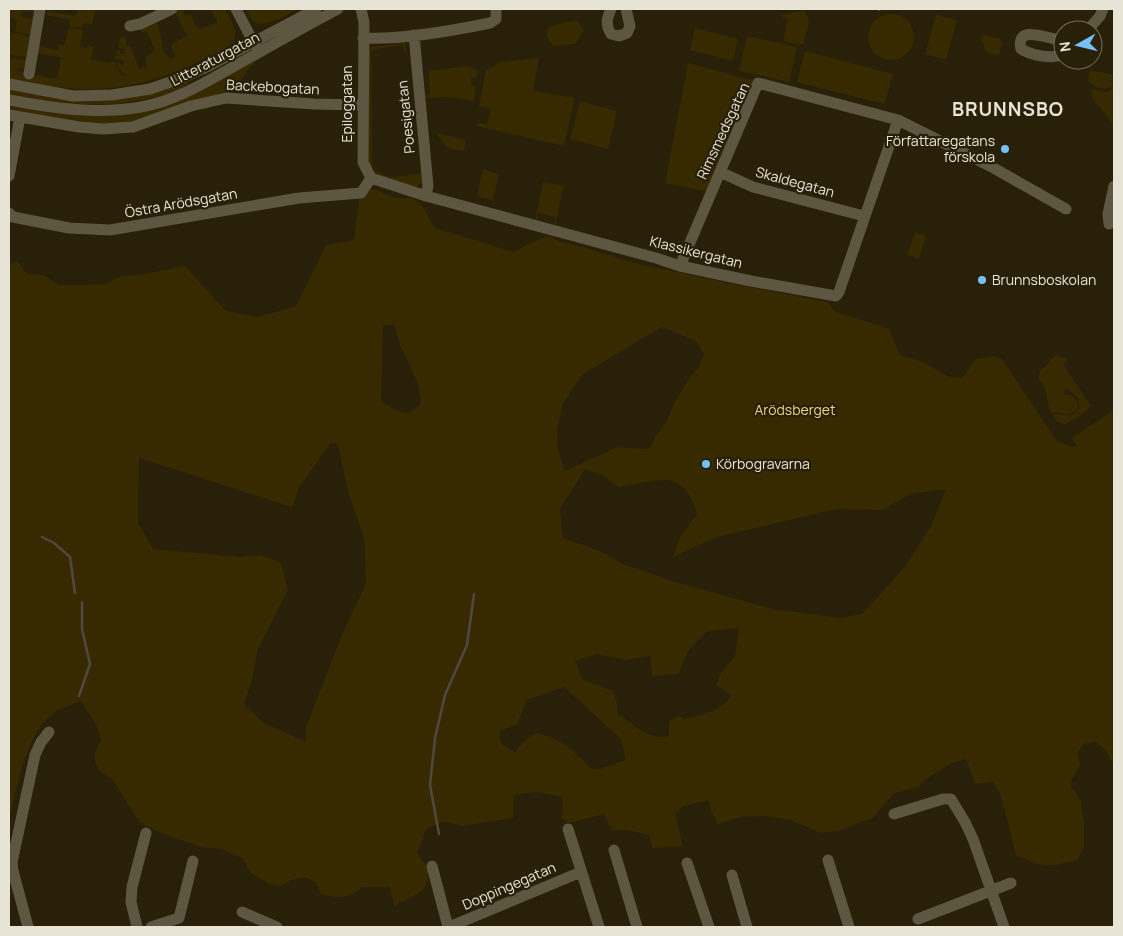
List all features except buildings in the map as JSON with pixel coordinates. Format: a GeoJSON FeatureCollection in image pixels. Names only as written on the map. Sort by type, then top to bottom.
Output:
{"type":"FeatureCollection","features":[{"type":"Feature","properties":{"kind":"street"},"geometry":{"type":"LineString","coordinates":[[29,74],[40,9]]}},
{"type":"Feature","properties":{"kind":"street"},"geometry":{"type":"LineString","coordinates":[[130,26],[140,24],[172,9]]}},
{"type":"Feature","properties":{"kind":"street"},"geometry":{"type":"LineString","coordinates":[[236,9],[259,53]]}},
{"type":"Feature","properties":{"kind":"street","name":"Litteraturgatan"},"geometry":{"type":"LineString","coordinates":[[9,84],[73,96],[112,95],[150,89],[209,66],[316,9]]}},
{"type":"Feature","properties":{"kind":"street","name":"Litteraturgatan"},"geometry":{"type":"LineString","coordinates":[[9,100],[66,110],[139,107],[184,93],[338,9]]}},
{"type":"Feature","properties":{"kind":"street","name":"Epiloggatan"},"geometry":{"type":"LineString","coordinates":[[361,9],[363,15],[363,162],[371,178]]}},
{"type":"Feature","properties":{"kind":"street"},"geometry":{"type":"LineString","coordinates":[[363,38],[378,39],[490,24],[496,19],[496,9]]}},
{"type":"Feature","properties":{"kind":"street"},"geometry":{"type":"LineString","coordinates":[[612,9],[607,26],[611,34],[619,36],[627,33],[630,26],[626,9]]}},
{"type":"Feature","properties":{"kind":"street"},"geometry":{"type":"LineString","coordinates":[[1097,20],[1103,9]]}},
{"type":"Feature","properties":{"kind":"street"},"geometry":{"type":"LineString","coordinates":[[1053,39],[1033,34],[1021,37],[1019,43],[1021,49],[1026,52],[1053,58]]}},
{"type":"Feature","properties":{"kind":"street","name":"Poesigatan"},"geometry":{"type":"LineString","coordinates":[[414,35],[427,170],[428,186],[426,196]]}},
{"type":"Feature","properties":{"kind":"street","name":"Rimsmedsgatan"},"geometry":{"type":"LineString","coordinates":[[680,266],[758,84],[898,120]]}},
{"type":"Feature","properties":{"kind":"street","name":"Backebogatan"},"geometry":{"type":"LineString","coordinates":[[14,116],[103,129],[133,126],[191,106],[226,98],[362,105]]}},
{"type":"Feature","properties":{"kind":"street"},"geometry":{"type":"LineString","coordinates":[[9,176],[14,116]]}},
{"type":"Feature","properties":{"kind":"street"},"geometry":{"type":"LineString","coordinates":[[898,120],[990,166],[1066,209]]}},
{"type":"Feature","properties":{"kind":"street","name":"Klassikergatan"},"geometry":{"type":"LineString","coordinates":[[371,178],[426,196],[680,266],[750,281],[836,296],[839,292],[898,120]]}},
{"type":"Feature","properties":{"kind":"street","name":"Skaldegatan"},"geometry":{"type":"LineString","coordinates":[[720,172],[760,189],[864,216]]}},
{"type":"Feature","properties":{"kind":"street","name":"Östra Arödsgatan"},"geometry":{"type":"LineString","coordinates":[[9,213],[13,217],[69,228],[110,230],[299,198],[361,194],[371,178]]}},
{"type":"Feature","properties":{"kind":"street"},"geometry":{"type":"LineString","coordinates":[[1109,224],[1108,214],[1114,186]]}},
{"type":"Feature","properties":{"kind":"street"},"geometry":{"type":"LineString","coordinates":[[28,927],[12,862],[35,755],[41,742],[49,732]]}},
{"type":"Feature","properties":{"kind":"street"},"geometry":{"type":"LineString","coordinates":[[894,814],[943,799],[951,799],[965,822],[1004,927]]}},
{"type":"Feature","properties":{"kind":"street"},"geometry":{"type":"LineString","coordinates":[[568,829],[599,927]]}},
{"type":"Feature","properties":{"kind":"street"},"geometry":{"type":"LineString","coordinates":[[137,927],[131,902],[132,887],[146,833]]}},
{"type":"Feature","properties":{"kind":"street"},"geometry":{"type":"LineString","coordinates":[[614,850],[637,927]]}},
{"type":"Feature","properties":{"kind":"street"},"geometry":{"type":"LineString","coordinates":[[828,860],[849,927]]}},
{"type":"Feature","properties":{"kind":"street"},"geometry":{"type":"LineString","coordinates":[[151,927],[179,918],[193,861]]}},
{"type":"Feature","properties":{"kind":"street"},"geometry":{"type":"LineString","coordinates":[[687,863],[709,927]]}},
{"type":"Feature","properties":{"kind":"street"},"geometry":{"type":"LineString","coordinates":[[432,866],[448,927]]}},
{"type":"Feature","properties":{"kind":"street","name":"Doppingegatan"},"geometry":{"type":"LineString","coordinates":[[448,927],[581,872]]}},
{"type":"Feature","properties":{"kind":"street"},"geometry":{"type":"LineString","coordinates":[[732,875],[747,927]]}},
{"type":"Feature","properties":{"kind":"street"},"geometry":{"type":"LineString","coordinates":[[918,919],[1011,883]]}},
{"type":"Feature","properties":{"kind":"street"},"geometry":{"type":"LineString","coordinates":[[242,912],[277,927]]}},
{"type":"Feature","properties":{"kind":"green space"},"geometry":{"type":"Polygon","coordinates":[[[9,9],[35,9],[35,13],[22,11],[21,16],[33,19],[30,35],[15,32],[17,20],[9,18],[9,9]]]}},
{"type":"Feature","properties":{"kind":"green space"},"geometry":{"type":"Polygon","coordinates":[[[78,9],[96,9],[92,24],[84,23],[82,28],[69,26],[70,20],[46,15],[47,11],[76,16],[78,9]]]}},
{"type":"Feature","properties":{"kind":"green space"},"geometry":{"type":"Polygon","coordinates":[[[182,9],[186,16],[190,14],[200,29],[217,23],[210,9],[225,9],[235,30],[233,41],[217,53],[188,67],[137,84],[101,89],[83,89],[9,79],[9,57],[26,60],[24,69],[18,68],[17,71],[24,72],[24,75],[57,79],[61,57],[38,54],[39,46],[58,50],[60,44],[64,45],[69,27],[83,30],[80,47],[87,48],[88,45],[94,47],[91,59],[107,63],[114,61],[118,70],[125,77],[126,75],[118,68],[116,62],[123,65],[124,61],[115,59],[117,50],[120,51],[120,54],[124,54],[125,49],[118,48],[120,38],[126,36],[126,46],[131,46],[139,69],[147,66],[145,57],[155,50],[146,31],[142,33],[140,29],[157,20],[164,52],[170,58],[175,57],[171,47],[173,43],[187,36],[175,12],[182,9]]]}},
{"type":"Feature","properties":{"kind":"green space"},"geometry":{"type":"Polygon","coordinates":[[[246,9],[298,9],[262,24],[252,20],[246,9]]]}},
{"type":"Feature","properties":{"kind":"green space"},"geometry":{"type":"Polygon","coordinates":[[[805,10],[809,21],[804,43],[800,45],[783,41],[788,20],[780,16],[805,10]]]}},
{"type":"Feature","properties":{"kind":"green space"},"geometry":{"type":"Polygon","coordinates":[[[887,14],[895,14],[904,18],[910,24],[914,37],[910,50],[904,56],[895,60],[887,60],[878,56],[872,50],[868,41],[868,33],[872,24],[878,18],[887,14]]]}},
{"type":"Feature","properties":{"kind":"green space"},"geometry":{"type":"Polygon","coordinates":[[[936,15],[957,20],[946,60],[925,54],[936,15]]]}},
{"type":"Feature","properties":{"kind":"green space"},"geometry":{"type":"Polygon","coordinates":[[[577,20],[584,30],[575,44],[553,46],[547,37],[548,27],[577,20]]]}},
{"type":"Feature","properties":{"kind":"green space"},"geometry":{"type":"Polygon","coordinates":[[[695,28],[738,39],[733,61],[690,50],[695,28]]]}},
{"type":"Feature","properties":{"kind":"green space"},"geometry":{"type":"Polygon","coordinates":[[[9,34],[30,36],[26,57],[9,55],[9,34]]]}},
{"type":"Feature","properties":{"kind":"green space"},"geometry":{"type":"Polygon","coordinates":[[[982,35],[999,38],[1002,43],[999,55],[989,53],[984,48],[985,44],[980,43],[982,35]]]}},
{"type":"Feature","properties":{"kind":"green space"},"geometry":{"type":"Polygon","coordinates":[[[747,36],[797,47],[789,82],[739,71],[747,36]]]}},
{"type":"Feature","properties":{"kind":"green space"},"geometry":{"type":"Polygon","coordinates":[[[285,43],[255,62],[236,85],[219,95],[135,121],[104,126],[9,111],[9,106],[83,116],[126,113],[285,43]]]}},
{"type":"Feature","properties":{"kind":"green space"},"geometry":{"type":"Polygon","coordinates":[[[405,43],[407,52],[404,52],[403,45],[371,50],[372,164],[374,169],[367,156],[369,50],[372,47],[405,43]]]}},
{"type":"Feature","properties":{"kind":"green space"},"geometry":{"type":"Polygon","coordinates":[[[805,51],[893,74],[885,104],[797,82],[805,51]]]}},
{"type":"Feature","properties":{"kind":"green space"},"geometry":{"type":"Polygon","coordinates":[[[539,58],[533,91],[575,98],[564,146],[476,126],[477,123],[487,124],[491,109],[479,106],[486,70],[501,62],[539,58]]]}},
{"type":"Feature","properties":{"kind":"green space"},"geometry":{"type":"Polygon","coordinates":[[[688,63],[751,80],[754,84],[709,192],[665,183],[688,63]]]}},
{"type":"Feature","properties":{"kind":"green space"},"geometry":{"type":"Polygon","coordinates":[[[466,66],[477,70],[477,77],[471,77],[471,84],[476,86],[474,101],[450,97],[423,98],[423,96],[430,94],[428,71],[466,66]]]}},
{"type":"Feature","properties":{"kind":"green space"},"geometry":{"type":"Polygon","coordinates":[[[1090,70],[1114,75],[1114,86],[1103,89],[1088,80],[1090,70]]]}},
{"type":"Feature","properties":{"kind":"green space"},"geometry":{"type":"Polygon","coordinates":[[[193,79],[179,91],[154,99],[117,104],[68,104],[9,95],[9,89],[73,99],[193,79]]]}},
{"type":"Feature","properties":{"kind":"green space"},"geometry":{"type":"Polygon","coordinates":[[[1114,88],[1114,126],[1092,97],[1091,89],[1106,92],[1114,88]]]}},
{"type":"Feature","properties":{"kind":"green space"},"geometry":{"type":"Polygon","coordinates":[[[580,101],[617,111],[608,149],[570,139],[580,101]]]}},
{"type":"Feature","properties":{"kind":"green space"},"geometry":{"type":"Polygon","coordinates":[[[436,133],[466,140],[464,151],[447,148],[436,133]]]}},
{"type":"Feature","properties":{"kind":"green space"},"geometry":{"type":"Polygon","coordinates":[[[374,169],[389,178],[423,173],[422,183],[416,187],[385,177],[374,169]]]}},
{"type":"Feature","properties":{"kind":"green space"},"geometry":{"type":"Polygon","coordinates":[[[483,169],[499,175],[491,207],[492,200],[477,196],[483,169]]]}},
{"type":"Feature","properties":{"kind":"green space"},"geometry":{"type":"Polygon","coordinates":[[[543,182],[564,186],[555,225],[555,217],[538,213],[537,220],[535,220],[543,182]]]}},
{"type":"Feature","properties":{"kind":"green space","name":"Arödsberget"},"geometry":{"type":"Polygon","coordinates":[[[368,189],[396,198],[414,199],[424,208],[435,228],[514,252],[549,236],[558,241],[643,265],[828,302],[834,311],[889,329],[900,355],[924,362],[949,377],[962,378],[976,359],[994,356],[1002,359],[1057,441],[1073,447],[1076,445],[1072,438],[1114,410],[1114,766],[1106,751],[1096,742],[1084,744],[1078,752],[1080,766],[1072,779],[1071,786],[1081,801],[1084,825],[1084,848],[1078,859],[1047,865],[1016,855],[1000,793],[993,782],[975,784],[966,759],[952,763],[929,777],[918,787],[894,793],[874,817],[838,831],[820,833],[791,820],[766,816],[740,817],[718,824],[711,811],[709,800],[684,806],[675,814],[683,846],[652,848],[649,835],[627,830],[612,830],[604,814],[570,823],[562,819],[563,797],[537,792],[514,795],[513,818],[462,826],[447,822],[439,823],[427,829],[417,853],[428,870],[429,877],[423,889],[412,897],[394,906],[390,887],[362,887],[348,896],[333,897],[321,894],[315,882],[305,877],[292,880],[280,886],[269,884],[251,873],[242,858],[221,849],[202,847],[166,835],[140,823],[113,780],[100,771],[95,762],[95,753],[101,740],[96,725],[81,701],[55,712],[36,733],[24,761],[9,819],[9,263],[18,262],[27,274],[43,275],[59,285],[106,284],[121,276],[139,275],[185,266],[226,311],[258,317],[296,306],[326,245],[354,240],[359,200],[368,189]],[[383,325],[381,401],[407,414],[421,404],[418,383],[400,345],[394,325],[383,325]],[[662,327],[583,374],[563,403],[557,430],[558,450],[565,471],[617,447],[646,449],[650,447],[666,423],[674,403],[698,368],[704,354],[696,341],[662,327]],[[331,442],[299,488],[292,507],[139,458],[138,523],[153,549],[240,557],[261,555],[281,563],[288,590],[258,649],[252,681],[244,704],[264,723],[306,742],[306,728],[311,714],[341,637],[366,583],[364,538],[348,492],[338,445],[331,442]],[[585,469],[560,509],[563,538],[600,551],[623,564],[676,582],[776,610],[839,618],[862,614],[905,567],[932,524],[946,489],[910,494],[882,510],[836,509],[717,537],[673,557],[680,537],[697,514],[691,498],[684,488],[668,480],[618,487],[604,476],[585,469]],[[739,628],[707,631],[690,648],[679,674],[652,676],[650,656],[626,660],[597,654],[575,661],[583,680],[613,691],[618,715],[647,734],[661,737],[669,736],[669,722],[678,715],[685,719],[698,716],[723,705],[731,695],[716,685],[721,673],[735,656],[739,628]],[[564,687],[527,700],[517,724],[500,731],[501,742],[515,752],[523,742],[535,733],[561,742],[592,769],[600,769],[626,760],[621,739],[564,687]]]}},
{"type":"Feature","properties":{"kind":"green space"},"geometry":{"type":"Polygon","coordinates":[[[915,232],[926,236],[919,259],[907,255],[915,232]]]}},
{"type":"Feature","properties":{"kind":"green space"},"geometry":{"type":"Polygon","coordinates":[[[1056,355],[1066,358],[1065,367],[1091,406],[1084,413],[1064,425],[1058,422],[1052,414],[1072,415],[1079,409],[1079,400],[1071,391],[1066,389],[1064,391],[1065,394],[1076,399],[1078,408],[1070,414],[1051,413],[1045,391],[1038,377],[1041,369],[1056,355]]]}},
{"type":"Feature","properties":{"kind":"waterway"},"geometry":{"type":"LineString","coordinates":[[42,537],[54,543],[70,557],[75,593]]}},
{"type":"Feature","properties":{"kind":"waterway"},"geometry":{"type":"LineString","coordinates":[[439,834],[430,785],[435,738],[445,695],[467,645],[474,594]]}},
{"type":"Feature","properties":{"kind":"waterway"},"geometry":{"type":"LineString","coordinates":[[79,696],[90,664],[82,629],[82,602]]}},
{"type":"Feature","properties":{"kind":"place","name":"Författaregatans förskola"},"geometry":{"type":"Point","coordinates":[1005,149]}},
{"type":"Feature","properties":{"kind":"place","name":"Brunnsboskolan"},"geometry":{"type":"Point","coordinates":[982,280]}},
{"type":"Feature","properties":{"kind":"place","name":"Körbogravarna"},"geometry":{"type":"Point","coordinates":[706,464]}},
{"type":"Feature","properties":{"kind":"district","name":"BRUNNSBO"},"geometry":{"type":"Point","coordinates":[1008,109]}}]}
